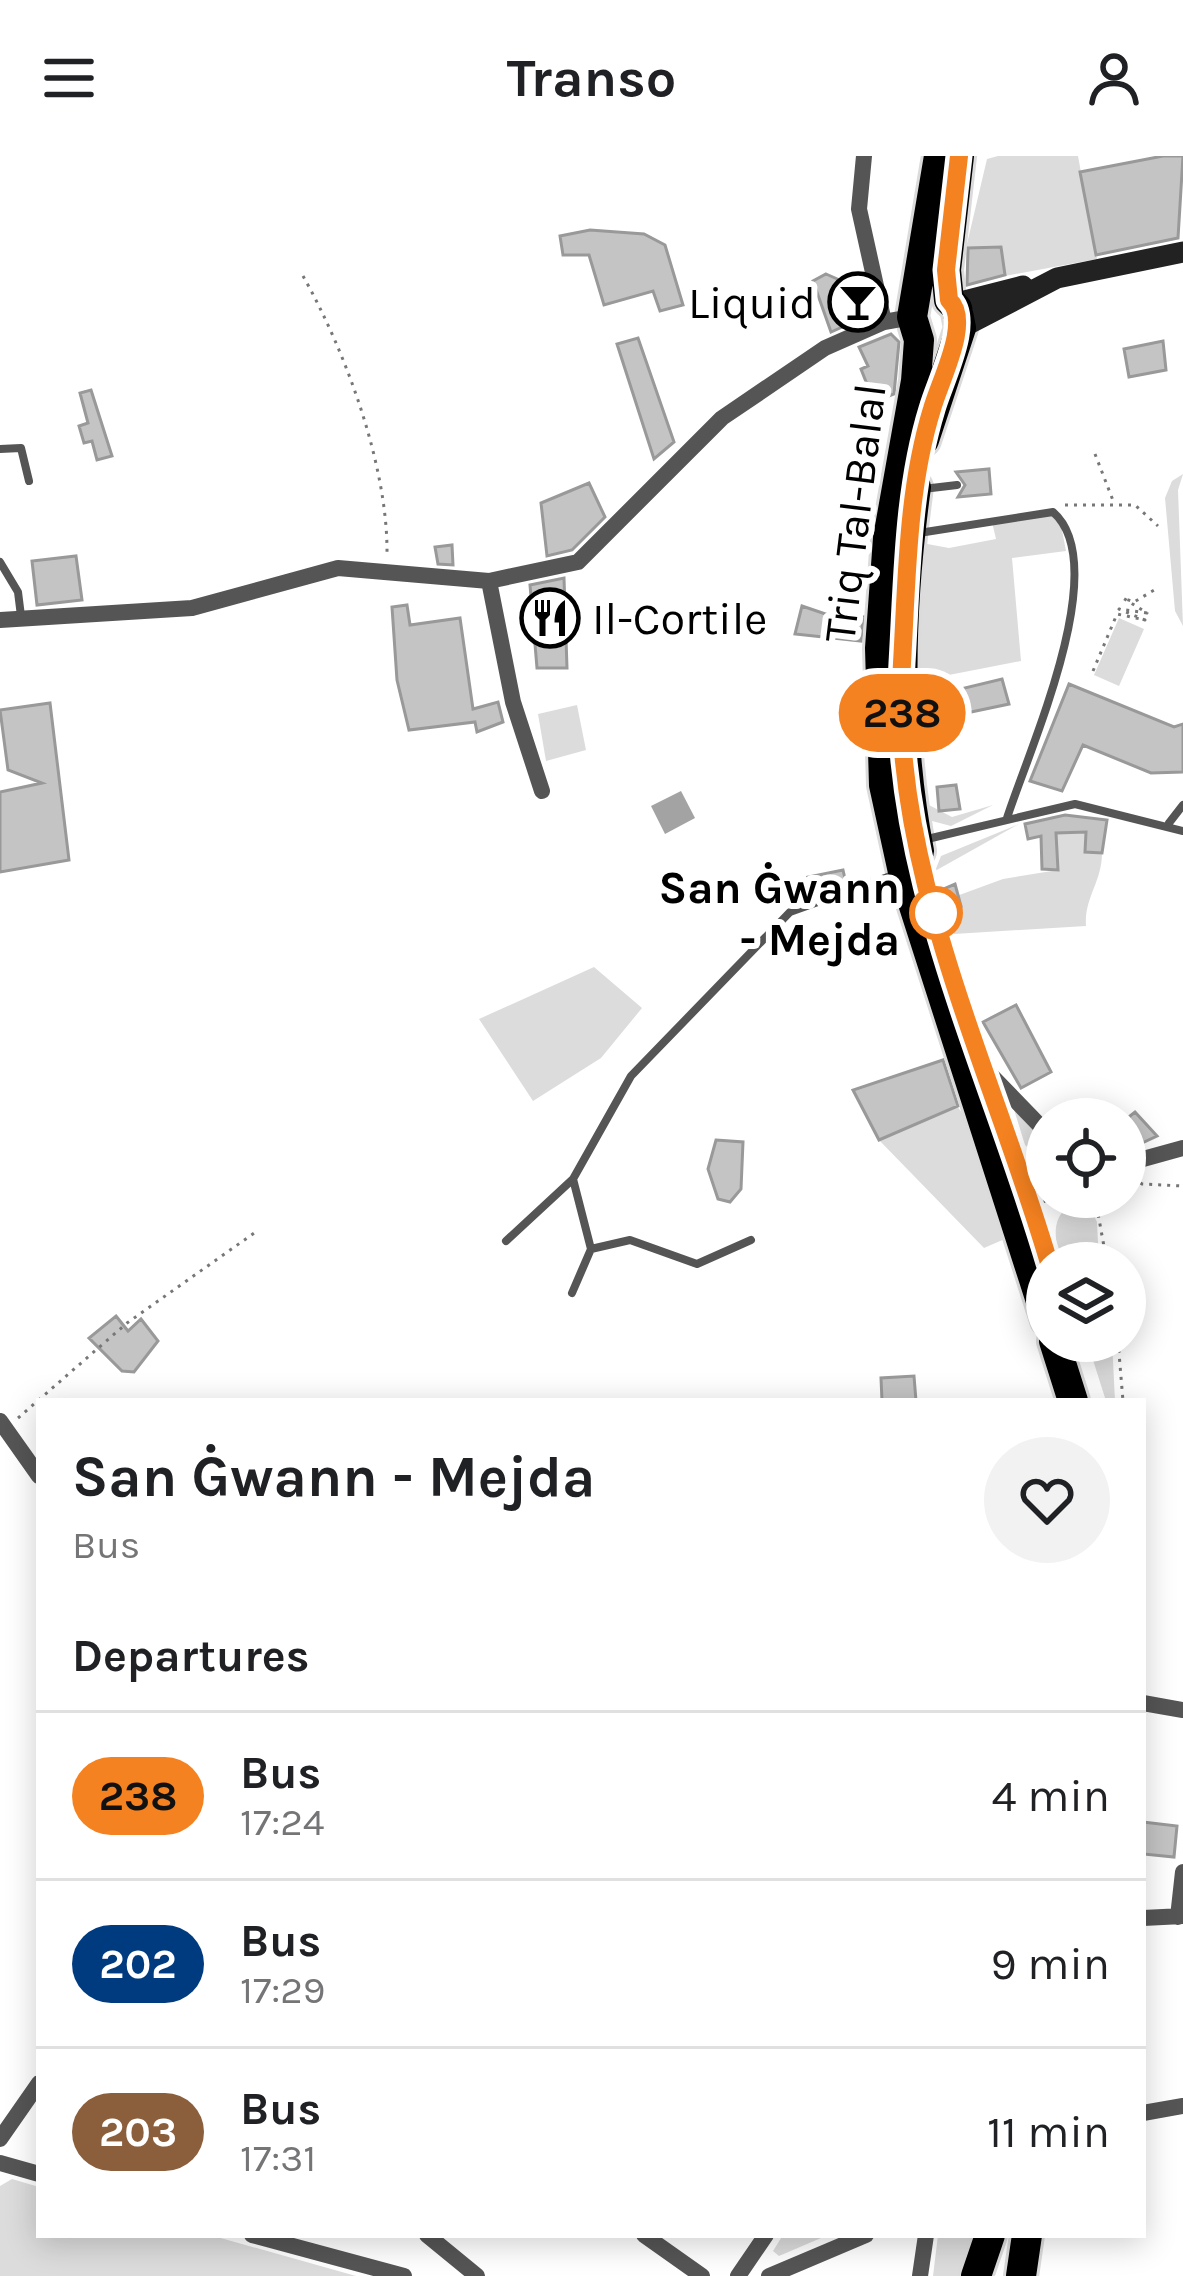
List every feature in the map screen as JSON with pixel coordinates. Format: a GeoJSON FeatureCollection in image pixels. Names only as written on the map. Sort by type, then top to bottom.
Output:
{"type":"FeatureCollection","features":[{"type":"Feature","properties":{"kind":"highway","name":"Triq Tal-Balal"},"geometry":{"type":"LineString","coordinates":[[939,156],[908,322],[888,538],[880,648],[884,785],[903,872],[1026,1255]]}},
{"type":"Feature","properties":{"kind":"highway","name":"Triq Tal-Balal"},"geometry":{"type":"LineString","coordinates":[[959,156],[946,270],[954,318],[925,431],[910,533],[901,679],[903,762],[917,842],[987,1071],[1026,1165]]}},
{"type":"Feature","properties":{"kind":"highway"},"geometry":{"type":"LineString","coordinates":[[908,322],[930,298],[954,318]]}},
{"type":"Feature","properties":{"kind":"highway","name":"Triq Tal-Balal"},"geometry":{"type":"LineString","coordinates":[[908,322],[932,346],[954,318]]}},
{"type":"Feature","properties":{"kind":"highway"},"geometry":{"type":"LineString","coordinates":[[1061,1362],[1072,1398]]}},
{"type":"Feature","properties":{"kind":"highway"},"geometry":{"type":"LineString","coordinates":[[1078,1362],[1088,1398]]}},
{"type":"Feature","properties":{"kind":"highway"},"geometry":{"type":"LineString","coordinates":[[976,2276],[988,2238]]}},
{"type":"Feature","properties":{"kind":"highway"},"geometry":{"type":"LineString","coordinates":[[1022,2275],[1028,2238]]}},
{"type":"Feature","properties":{"kind":"main road"},"geometry":{"type":"LineString","coordinates":[[954,318],[1057,278],[1183,252]]}},
{"type":"Feature","properties":{"kind":"street"},"geometry":{"type":"LineString","coordinates":[[0,620],[192,608],[338,568],[489,580],[578,562],[722,418],[825,347],[908,322],[859,209],[864,156]]}},
{"type":"Feature","properties":{"kind":"street"},"geometry":{"type":"LineString","coordinates":[[489,580],[513,702],[542,791]]}},
{"type":"Feature","properties":{"kind":"street"},"geometry":{"type":"LineString","coordinates":[[987,1071],[1026,1111]]}},
{"type":"Feature","properties":{"kind":"street"},"geometry":{"type":"LineString","coordinates":[[1146,1161],[1183,1148]]}},
{"type":"Feature","properties":{"kind":"street"},"geometry":{"type":"LineString","coordinates":[[4,1424],[36,1472]]}},
{"type":"Feature","properties":{"kind":"street"},"geometry":{"type":"LineString","coordinates":[[1146,1703],[1183,1709]]}},
{"type":"Feature","properties":{"kind":"street"},"geometry":{"type":"LineString","coordinates":[[1146,1918],[1180,1916],[1183,1872]]}},
{"type":"Feature","properties":{"kind":"street"},"geometry":{"type":"LineString","coordinates":[[0,2140],[36,2087]]}},
{"type":"Feature","properties":{"kind":"street"},"geometry":{"type":"LineString","coordinates":[[1146,2112],[1183,2105]]}},
{"type":"Feature","properties":{"kind":"street"},"geometry":{"type":"LineString","coordinates":[[0,2163],[36,2173]]}},
{"type":"Feature","properties":{"kind":"street"},"geometry":{"type":"LineString","coordinates":[[431,2238],[477,2276]]}},
{"type":"Feature","properties":{"kind":"street"},"geometry":{"type":"LineString","coordinates":[[648,2238],[702,2276]]}},
{"type":"Feature","properties":{"kind":"street"},"geometry":{"type":"LineString","coordinates":[[738,2276],[764,2238]]}},
{"type":"Feature","properties":{"kind":"street"},"geometry":{"type":"LineString","coordinates":[[769,2276],[859,2238]]}},
{"type":"Feature","properties":{"kind":"street"},"geometry":{"type":"LineString","coordinates":[[920,2276],[926,2238]]}},
{"type":"Feature","properties":{"kind":"street"},"geometry":{"type":"LineString","coordinates":[[298,2241],[404,2276]]}},
{"type":"Feature","properties":{"kind":"lane"},"geometry":{"type":"LineString","coordinates":[[0,448],[21,448],[29,481]]}},
{"type":"Feature","properties":{"kind":"lane"},"geometry":{"type":"LineString","coordinates":[[916,490],[957,485]]}},
{"type":"Feature","properties":{"kind":"lane"},"geometry":{"type":"LineString","coordinates":[[910,533],[1053,512],[1068,525],[1073,557],[1065,650],[1007,818]]}},
{"type":"Feature","properties":{"kind":"lane"},"geometry":{"type":"LineString","coordinates":[[0,562],[18,592],[22,617]]}},
{"type":"Feature","properties":{"kind":"lane"},"geometry":{"type":"LineString","coordinates":[[917,842],[1075,804],[1168,823],[1183,831]]}},
{"type":"Feature","properties":{"kind":"lane"},"geometry":{"type":"LineString","coordinates":[[1168,823],[1183,805]]}},
{"type":"Feature","properties":{"kind":"lane"},"geometry":{"type":"LineString","coordinates":[[506,1241],[573,1179],[631,1076],[790,912],[903,872]]}},
{"type":"Feature","properties":{"kind":"lane"},"geometry":{"type":"LineString","coordinates":[[572,1293],[591,1249],[573,1179]]}},
{"type":"Feature","properties":{"kind":"lane"},"geometry":{"type":"LineString","coordinates":[[591,1249],[630,1240],[698,1264],[751,1240]]}},
{"type":"Feature","properties":{"kind":"path"},"geometry":{"type":"LineString","coordinates":[[303,276],[343,365],[379,468],[387,515],[386,574]]}},
{"type":"Feature","properties":{"kind":"path"},"geometry":{"type":"LineString","coordinates":[[1095,454],[1114,503]]}},
{"type":"Feature","properties":{"kind":"path"},"geometry":{"type":"LineString","coordinates":[[1053,512],[1064,505],[1135,505],[1158,526]]}},
{"type":"Feature","properties":{"kind":"path"},"geometry":{"type":"LineString","coordinates":[[1093,671],[1117,614],[1145,620],[1119,609],[1146,616],[1123,598],[1134,602],[1156,590]]}},
{"type":"Feature","properties":{"kind":"path"},"geometry":{"type":"LineString","coordinates":[[1146,1184],[1183,1186]]}},
{"type":"Feature","properties":{"kind":"path"},"geometry":{"type":"LineString","coordinates":[[4,1424],[127,1323],[257,1231]]}},
{"type":"Feature","properties":{"kind":"path"},"geometry":{"type":"LineString","coordinates":[[1120,1362],[1123,1398]]}},
{"type":"Feature","properties":{"kind":"shaded area"},"geometry":{"type":"Polygon","coordinates":[[[1078,156],[1097,259],[1005,276],[1001,247],[966,248],[987,159],[1078,156]]]}},
{"type":"Feature","properties":{"kind":"shaded area"},"geometry":{"type":"Polygon","coordinates":[[[1183,474],[1178,490],[1183,626],[1175,611],[1165,498],[1172,481],[1183,474]]]}},
{"type":"Feature","properties":{"kind":"shaded area"},"geometry":{"type":"Polygon","coordinates":[[[1050,514],[1061,525],[1066,551],[1012,558],[1021,661],[918,681],[922,543],[949,548],[996,539],[992,522],[1050,514]]]}},
{"type":"Feature","properties":{"kind":"shaded area"},"geometry":{"type":"Polygon","coordinates":[[[1119,618],[1144,629],[1119,686],[1094,675],[1119,618]]]}},
{"type":"Feature","properties":{"kind":"shaded area"},"geometry":{"type":"Polygon","coordinates":[[[577,705],[586,750],[546,761],[538,714],[577,705]]]}},
{"type":"Feature","properties":{"kind":"shaded area"},"geometry":{"type":"Polygon","coordinates":[[[681,791],[695,818],[665,834],[651,806],[681,791]]]}},
{"type":"Feature","properties":{"kind":"shaded area"},"geometry":{"type":"Polygon","coordinates":[[[927,804],[952,817],[993,805],[951,826],[932,821],[927,804]]]}},
{"type":"Feature","properties":{"kind":"shaded area"},"geometry":{"type":"Polygon","coordinates":[[[1019,824],[935,871],[941,856],[1019,824]]]}},
{"type":"Feature","properties":{"kind":"shaded area"},"geometry":{"type":"Polygon","coordinates":[[[1086,832],[1085,851],[1102,853],[1086,926],[954,934],[943,901],[1003,879],[1058,870],[1056,833],[1086,832]]]}},
{"type":"Feature","properties":{"kind":"shaded area"},"geometry":{"type":"Polygon","coordinates":[[[594,967],[642,1008],[601,1058],[533,1101],[479,1019],[594,967]]]}},
{"type":"Feature","properties":{"kind":"shaded area"},"geometry":{"type":"Polygon","coordinates":[[[1012,1103],[1026,1119],[1025,1145],[1012,1103]]]}},
{"type":"Feature","properties":{"kind":"shaded area"},"geometry":{"type":"Polygon","coordinates":[[[957,1106],[971,1125],[1007,1238],[984,1248],[879,1140],[957,1106]]]}},
{"type":"Feature","properties":{"kind":"shaded area"},"geometry":{"type":"Polygon","coordinates":[[[1059,1218],[1095,1218],[1098,1242],[1056,1242],[1059,1218]]]}},
{"type":"Feature","properties":{"kind":"shaded area"},"geometry":{"type":"Polygon","coordinates":[[[1094,1362],[1113,1362],[1115,1398],[1105,1398],[1094,1362]]]}},
{"type":"Feature","properties":{"kind":"shaded area"},"geometry":{"type":"Polygon","coordinates":[[[12,2179],[36,2186],[36,2238],[221,2238],[356,2276],[0,2276],[0,2186],[12,2179]]]}},
{"type":"Feature","properties":{"kind":"shaded area"},"geometry":{"type":"Polygon","coordinates":[[[781,2238],[821,2238],[779,2256],[773,2251],[781,2238]]]}},
{"type":"Feature","properties":{"kind":"shaded area"},"geometry":{"type":"Polygon","coordinates":[[[938,2238],[976,2238],[964,2276],[933,2276],[938,2238]]]}},
{"type":"Feature","properties":{"kind":"building"},"geometry":{"type":"Polygon","coordinates":[[[1183,156],[1178,238],[1096,255],[1080,172],[1183,156]]]}},
{"type":"Feature","properties":{"kind":"building"},"geometry":{"type":"Polygon","coordinates":[[[590,230],[644,234],[665,245],[683,305],[660,311],[653,291],[604,305],[589,255],[563,255],[560,236],[590,230]]]}},
{"type":"Feature","properties":{"kind":"building"},"geometry":{"type":"Polygon","coordinates":[[[1001,247],[1005,275],[967,285],[968,248],[1001,247]]]}},
{"type":"Feature","properties":{"kind":"building"},"geometry":{"type":"Polygon","coordinates":[[[826,274],[851,285],[862,284],[869,315],[831,332],[813,281],[826,274]]]}},
{"type":"Feature","properties":{"kind":"building"},"geometry":{"type":"Polygon","coordinates":[[[891,334],[899,342],[894,394],[874,402],[861,369],[868,366],[859,347],[891,334]]]}},
{"type":"Feature","properties":{"kind":"building"},"geometry":{"type":"Polygon","coordinates":[[[638,338],[674,442],[654,459],[617,344],[638,338]]]}},
{"type":"Feature","properties":{"kind":"building"},"geometry":{"type":"Polygon","coordinates":[[[1163,341],[1166,370],[1129,377],[1124,349],[1163,341]]]}},
{"type":"Feature","properties":{"kind":"building"},"geometry":{"type":"Polygon","coordinates":[[[91,390],[112,456],[97,460],[92,441],[84,443],[79,426],[88,423],[80,393],[91,390]]]}},
{"type":"Feature","properties":{"kind":"building"},"geometry":{"type":"Polygon","coordinates":[[[989,469],[991,494],[958,497],[965,485],[956,472],[989,469]]]}},
{"type":"Feature","properties":{"kind":"building"},"geometry":{"type":"Polygon","coordinates":[[[589,483],[605,517],[572,550],[547,556],[541,503],[589,483]]]}},
{"type":"Feature","properties":{"kind":"building"},"geometry":{"type":"Polygon","coordinates":[[[452,545],[453,565],[438,564],[435,547],[452,545]]]}},
{"type":"Feature","properties":{"kind":"building"},"geometry":{"type":"Polygon","coordinates":[[[76,556],[82,600],[37,605],[32,561],[76,556]]]}},
{"type":"Feature","properties":{"kind":"building","name":"Il-Cortile"},"geometry":{"type":"Polygon","coordinates":[[[564,578],[567,668],[537,668],[530,585],[564,578]]]}},
{"type":"Feature","properties":{"kind":"building"},"geometry":{"type":"Polygon","coordinates":[[[407,605],[410,625],[460,618],[473,709],[498,702],[503,722],[477,732],[475,722],[409,730],[397,680],[392,607],[407,605]]]}},
{"type":"Feature","properties":{"kind":"building"},"geometry":{"type":"Polygon","coordinates":[[[802,606],[843,620],[863,617],[861,641],[795,634],[802,606]]]}},
{"type":"Feature","properties":{"kind":"building"},"geometry":{"type":"Polygon","coordinates":[[[1002,679],[1009,704],[957,715],[952,691],[1002,679]]]}},
{"type":"Feature","properties":{"kind":"building"},"geometry":{"type":"Polygon","coordinates":[[[1069,684],[1174,727],[1183,724],[1183,772],[1151,773],[1083,745],[1062,791],[1030,781],[1069,684]]]}},
{"type":"Feature","properties":{"kind":"building"},"geometry":{"type":"Polygon","coordinates":[[[50,703],[69,860],[0,872],[0,792],[42,783],[8,770],[0,710],[50,703]]]}},
{"type":"Feature","properties":{"kind":"building"},"geometry":{"type":"Polygon","coordinates":[[[956,785],[960,809],[939,811],[937,787],[956,785]]]}},
{"type":"Feature","properties":{"kind":"building"},"geometry":{"type":"Polygon","coordinates":[[[1065,815],[1107,820],[1102,853],[1085,852],[1086,832],[1056,833],[1058,870],[1042,869],[1041,836],[1028,839],[1025,824],[1065,815]]]}},
{"type":"Feature","properties":{"kind":"building"},"geometry":{"type":"Polygon","coordinates":[[[843,870],[846,883],[815,894],[808,877],[843,870]]]}},
{"type":"Feature","properties":{"kind":"building"},"geometry":{"type":"Polygon","coordinates":[[[955,884],[961,906],[947,909],[941,890],[955,884]]]}},
{"type":"Feature","properties":{"kind":"building"},"geometry":{"type":"Polygon","coordinates":[[[1016,1005],[1051,1072],[1021,1088],[983,1022],[1016,1005]]]}},
{"type":"Feature","properties":{"kind":"building"},"geometry":{"type":"Polygon","coordinates":[[[943,1060],[958,1106],[879,1140],[853,1090],[943,1060]]]}},
{"type":"Feature","properties":{"kind":"building"},"geometry":{"type":"Polygon","coordinates":[[[1146,1124],[1157,1136],[1146,1141],[1146,1124]]]}},
{"type":"Feature","properties":{"kind":"building"},"geometry":{"type":"Polygon","coordinates":[[[716,1140],[743,1142],[741,1189],[730,1202],[718,1199],[708,1169],[716,1140]]]}},
{"type":"Feature","properties":{"kind":"building"},"geometry":{"type":"Polygon","coordinates":[[[116,1316],[128,1331],[141,1319],[158,1341],[134,1372],[122,1371],[89,1338],[116,1316]]]}},
{"type":"Feature","properties":{"kind":"building"},"geometry":{"type":"Polygon","coordinates":[[[914,1376],[916,1398],[882,1398],[881,1378],[914,1376]]]}},
{"type":"Feature","properties":{"kind":"building"},"geometry":{"type":"Polygon","coordinates":[[[1146,1822],[1177,1826],[1174,1857],[1146,1854],[1146,1822]]]}},
{"type":"Feature","properties":{"kind":"bus line","name":"238"},"geometry":{"type":"LineString","coordinates":[[959,156],[946,270],[949,300],[957,308],[961,328],[952,341],[925,431],[910,533],[901,679],[903,762],[922,872],[1043,1242]]}},
{"type":"Feature","properties":{"kind":"place","name":"Liquid"},"geometry":{"type":"Point","coordinates":[858,302]}},
{"type":"Feature","properties":{"kind":"place","name":"Il-Cortile"},"geometry":{"type":"Point","coordinates":[550,618]}},
{"type":"Feature","properties":{"kind":"place","name":"San Ġwann - Mejda"},"geometry":{"type":"Point","coordinates":[936,913]}}]}
